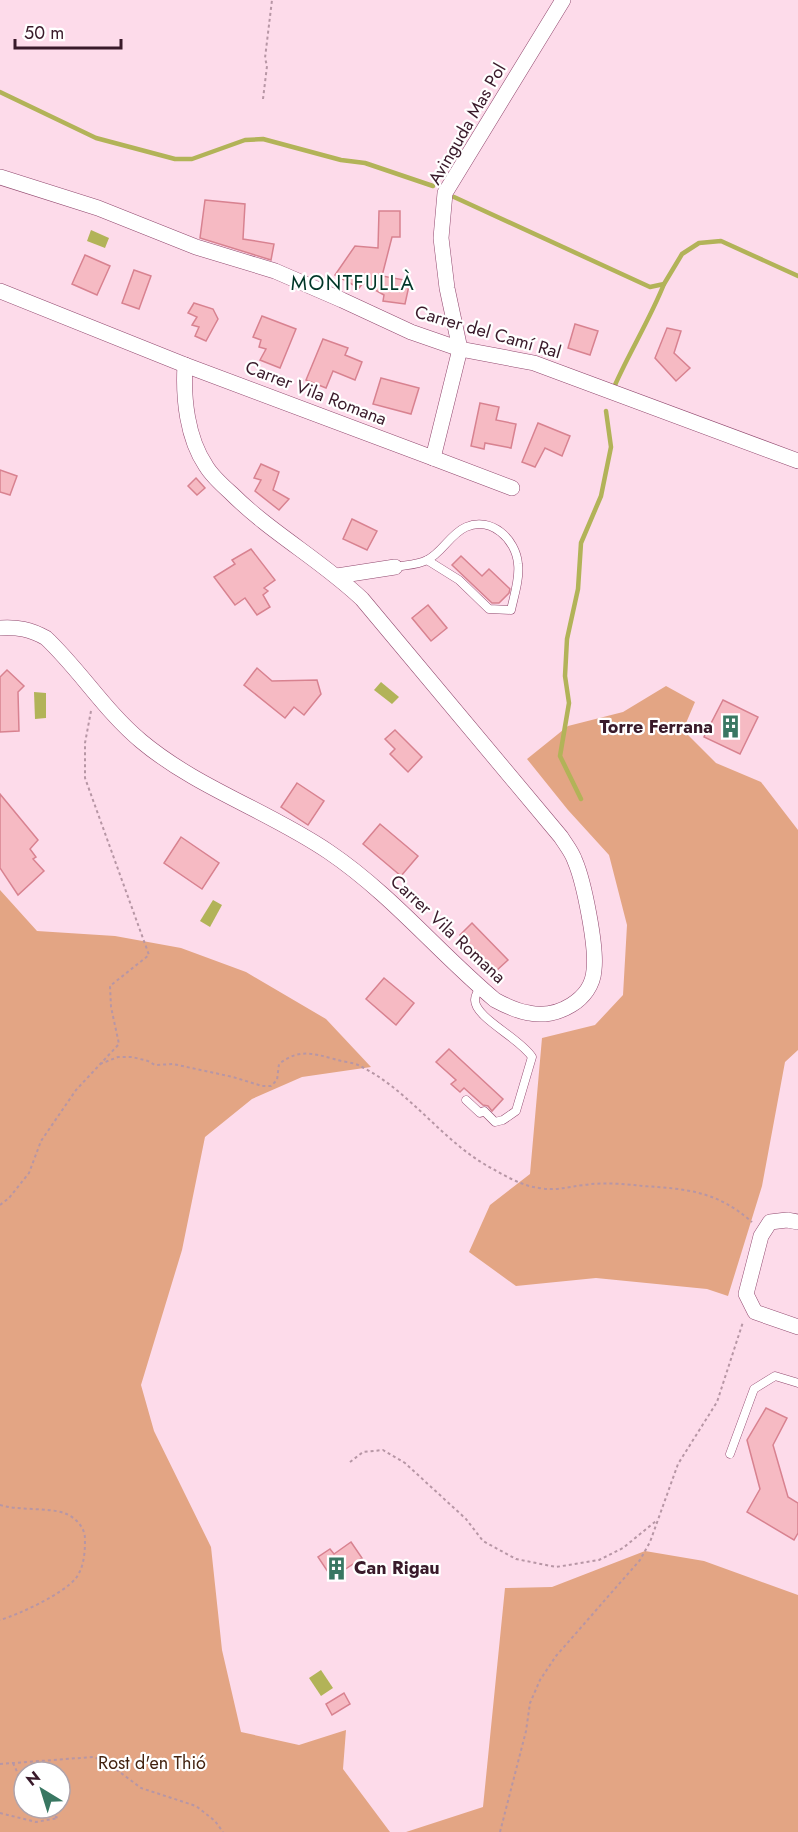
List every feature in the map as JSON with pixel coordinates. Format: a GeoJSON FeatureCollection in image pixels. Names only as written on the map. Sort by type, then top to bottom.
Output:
{"type":"FeatureCollection","features":[{"type":"Feature","properties":{"kind":"street","name":"Avinguda Mas Pol"},"geometry":{"type":"LineString","coordinates":[[460,349],[447,288],[441,238],[445,193],[563,0]]}},
{"type":"Feature","properties":{"kind":"street","name":"Carrer del Camí Ral"},"geometry":{"type":"LineString","coordinates":[[0,177],[98,208],[196,247],[275,272],[342,300],[411,333],[460,349],[534,363],[798,461]]}},
{"type":"Feature","properties":{"kind":"street","name":"Carrer Vila Romana"},"geometry":{"type":"LineString","coordinates":[[0,291],[185,365],[512,488]]}},
{"type":"Feature","properties":{"kind":"street"},"geometry":{"type":"LineString","coordinates":[[433,458],[460,349]]}},
{"type":"Feature","properties":{"kind":"street","name":"Carrer Vila Romana"},"geometry":{"type":"LineString","coordinates":[[0,628],[18,627],[33,630],[46,638],[122,724],[170,763],[316,843],[356,871],[495,1000],[513,1009],[531,1014],[550,1014],[566,1008],[582,997],[591,985],[595,969],[592,942],[582,881],[575,859],[544,815],[362,599],[337,576],[239,501],[206,467],[195,446],[183,395],[185,365]]}},
{"type":"Feature","properties":{"kind":"street"},"geometry":{"type":"LineString","coordinates":[[337,576],[395,567]]}},
{"type":"Feature","properties":{"kind":"street"},"geometry":{"type":"LineString","coordinates":[[798,1222],[787,1220],[770,1222],[762,1234],[746,1294],[755,1312],[798,1327]]}},
{"type":"Feature","properties":{"kind":"lane"},"geometry":{"type":"LineString","coordinates":[[395,567],[427,560],[464,528],[478,524],[490,525],[505,536],[516,553],[519,566],[511,610],[489,609],[459,580],[427,560]]}},
{"type":"Feature","properties":{"kind":"lane"},"geometry":{"type":"LineString","coordinates":[[466,1100],[480,1113],[484,1111],[495,1122],[504,1120],[516,1111],[532,1057],[526,1047],[481,1015],[474,998],[480,987]]}},
{"type":"Feature","properties":{"kind":"lane"},"geometry":{"type":"LineString","coordinates":[[730,1454],[754,1389],[775,1376],[798,1383]]}},
{"type":"Feature","properties":{"kind":"path"},"geometry":{"type":"LineString","coordinates":[[263,99],[267,66],[264,58],[272,0]]}},
{"type":"Feature","properties":{"kind":"path"},"geometry":{"type":"LineString","coordinates":[[0,1205],[9,1198],[29,1173],[41,1141],[76,1090],[119,1044],[111,1007],[110,986],[149,955],[86,778],[85,743],[94,693]]}},
{"type":"Feature","properties":{"kind":"path"},"geometry":{"type":"LineString","coordinates":[[100,1064],[118,1057],[132,1057],[148,1060],[155,1065],[172,1064],[233,1077],[262,1086],[271,1086],[276,1080],[279,1064],[294,1054],[319,1055],[359,1065],[403,1095],[443,1133],[476,1158],[527,1186],[557,1190],[584,1185],[679,1188],[706,1194],[728,1204],[751,1221],[762,1234]]}},
{"type":"Feature","properties":{"kind":"path"},"geometry":{"type":"LineString","coordinates":[[500,1832],[526,1731],[530,1703],[540,1680],[556,1656],[640,1560],[650,1542],[678,1464],[717,1402],[750,1302]]}},
{"type":"Feature","properties":{"kind":"path"},"geometry":{"type":"LineString","coordinates":[[350,1462],[363,1452],[384,1450],[411,1468],[466,1519],[483,1541],[516,1559],[556,1567],[599,1560],[623,1548],[658,1519]]}},
{"type":"Feature","properties":{"kind":"path"},"geometry":{"type":"LineString","coordinates":[[0,1505],[64,1513],[79,1522],[85,1533],[86,1556],[77,1577],[68,1587],[17,1614],[0,1620]]}},
{"type":"Feature","properties":{"kind":"path"},"geometry":{"type":"LineString","coordinates":[[53,1760],[93,1757],[105,1761],[141,1788],[196,1806],[215,1821],[223,1832]]}},
{"type":"Feature","properties":{"kind":"path"},"geometry":{"type":"LineString","coordinates":[[28,1820],[36,1822],[47,1820]]}},
{"type":"Feature","properties":{"kind":"green space"},"geometry":{"type":"Polygon","coordinates":[[[666,686],[695,702],[683,730],[716,763],[761,782],[798,830],[798,1050],[785,1062],[762,1186],[728,1296],[707,1289],[596,1278],[516,1286],[469,1252],[490,1205],[530,1174],[542,1038],[595,1025],[623,995],[627,925],[609,855],[568,810],[527,759],[568,726],[623,712],[666,686]]]}},
{"type":"Feature","properties":{"kind":"green space","name":"Rost d'en Thió"},"geometry":{"type":"Polygon","coordinates":[[[0,890],[37,931],[115,936],[181,948],[246,972],[326,1019],[371,1067],[302,1077],[252,1099],[205,1137],[182,1250],[141,1385],[154,1431],[211,1547],[222,1650],[241,1732],[299,1745],[346,1730],[343,1769],[390,1832],[0,1832],[0,890]]]}},
{"type":"Feature","properties":{"kind":"green space"},"geometry":{"type":"Polygon","coordinates":[[[645,1551],[704,1561],[798,1595],[798,1832],[406,1832],[483,1807],[505,1588],[552,1587],[645,1551]]]}},
{"type":"Feature","properties":{"kind":"shaded area"},"geometry":{"type":"Polygon","coordinates":[[[91,230],[109,238],[105,248],[87,241],[91,230]]]}},
{"type":"Feature","properties":{"kind":"shaded area"},"geometry":{"type":"Polygon","coordinates":[[[381,682],[399,697],[392,704],[374,690],[381,682]]]}},
{"type":"Feature","properties":{"kind":"shaded area"},"geometry":{"type":"Polygon","coordinates":[[[34,692],[46,693],[46,718],[35,719],[34,692]]]}},
{"type":"Feature","properties":{"kind":"shaded area"},"geometry":{"type":"Polygon","coordinates":[[[213,900],[222,905],[210,927],[200,921],[213,900]]]}},
{"type":"Feature","properties":{"kind":"shaded area"},"geometry":{"type":"Polygon","coordinates":[[[321,1670],[333,1688],[321,1696],[309,1678],[321,1670]]]}},
{"type":"Feature","properties":{"kind":"building"},"geometry":{"type":"Polygon","coordinates":[[[205,200],[245,204],[243,239],[274,244],[271,260],[200,238],[205,200]]]}},
{"type":"Feature","properties":{"kind":"building"},"geometry":{"type":"Polygon","coordinates":[[[379,211],[400,211],[400,237],[392,237],[382,276],[410,281],[405,304],[383,301],[384,295],[363,283],[359,288],[335,275],[355,246],[378,248],[379,211]]]}},
{"type":"Feature","properties":{"kind":"building"},"geometry":{"type":"Polygon","coordinates":[[[85,255],[110,266],[97,295],[72,284],[85,255]]]}},
{"type":"Feature","properties":{"kind":"building"},"geometry":{"type":"Polygon","coordinates":[[[134,270],[151,276],[139,309],[122,303],[134,270]]]}},
{"type":"Feature","properties":{"kind":"building"},"geometry":{"type":"Polygon","coordinates":[[[194,303],[213,309],[218,319],[206,341],[195,336],[199,327],[192,325],[197,317],[188,313],[194,303]]]}},
{"type":"Feature","properties":{"kind":"building"},"geometry":{"type":"Polygon","coordinates":[[[262,316],[296,329],[280,368],[260,360],[266,349],[259,347],[261,340],[253,337],[262,316]]]}},
{"type":"Feature","properties":{"kind":"building"},"geometry":{"type":"Polygon","coordinates":[[[575,324],[598,331],[590,355],[568,348],[575,324]]]}},
{"type":"Feature","properties":{"kind":"building"},"geometry":{"type":"Polygon","coordinates":[[[667,328],[681,331],[674,353],[690,368],[676,381],[655,358],[667,328]]]}},
{"type":"Feature","properties":{"kind":"building"},"geometry":{"type":"Polygon","coordinates":[[[323,339],[348,348],[345,355],[362,362],[355,380],[333,371],[326,388],[306,380],[323,339]]]}},
{"type":"Feature","properties":{"kind":"building"},"geometry":{"type":"Polygon","coordinates":[[[381,378],[419,388],[411,414],[373,404],[381,378]]]}},
{"type":"Feature","properties":{"kind":"building"},"geometry":{"type":"Polygon","coordinates":[[[480,403],[499,407],[496,420],[516,424],[511,448],[485,443],[484,449],[471,446],[480,403]]]}},
{"type":"Feature","properties":{"kind":"building"},"geometry":{"type":"Polygon","coordinates":[[[538,423],[570,436],[562,456],[545,448],[535,467],[522,462],[538,423]]]}},
{"type":"Feature","properties":{"kind":"building"},"geometry":{"type":"Polygon","coordinates":[[[261,464],[279,472],[273,490],[289,499],[279,510],[255,491],[261,480],[254,478],[261,464]]]}},
{"type":"Feature","properties":{"kind":"building"},"geometry":{"type":"Polygon","coordinates":[[[0,470],[17,476],[10,495],[0,492],[0,470]]]}},
{"type":"Feature","properties":{"kind":"building"},"geometry":{"type":"Polygon","coordinates":[[[196,478],[205,488],[197,495],[188,486],[196,478]]]}},
{"type":"Feature","properties":{"kind":"building"},"geometry":{"type":"Polygon","coordinates":[[[352,519],[377,531],[367,550],[343,539],[352,519]]]}},
{"type":"Feature","properties":{"kind":"building"},"geometry":{"type":"Polygon","coordinates":[[[251,549],[275,580],[264,588],[268,591],[263,595],[270,607],[257,615],[245,598],[235,605],[214,577],[235,564],[232,560],[251,549]]]}},
{"type":"Feature","properties":{"kind":"building"},"geometry":{"type":"Polygon","coordinates":[[[461,556],[482,576],[489,569],[510,589],[509,593],[499,603],[492,603],[452,565],[461,556]]]}},
{"type":"Feature","properties":{"kind":"building"},"geometry":{"type":"Polygon","coordinates":[[[428,605],[447,628],[431,641],[412,618],[428,605]]]}},
{"type":"Feature","properties":{"kind":"building"},"geometry":{"type":"Polygon","coordinates":[[[257,668],[272,681],[317,680],[321,694],[304,715],[294,707],[285,718],[244,685],[257,668]]]}},
{"type":"Feature","properties":{"kind":"building"},"geometry":{"type":"Polygon","coordinates":[[[7,670],[24,686],[18,692],[19,731],[0,732],[0,677],[7,670]]]}},
{"type":"Feature","properties":{"kind":"building","name":"Torre Ferrana"},"geometry":{"type":"Polygon","coordinates":[[[723,700],[758,717],[740,754],[704,737],[723,700]]]}},
{"type":"Feature","properties":{"kind":"building"},"geometry":{"type":"Polygon","coordinates":[[[395,730],[422,757],[408,772],[390,754],[395,749],[385,739],[395,730]]]}},
{"type":"Feature","properties":{"kind":"building"},"geometry":{"type":"Polygon","coordinates":[[[297,783],[324,801],[308,825],[281,807],[297,783]]]}},
{"type":"Feature","properties":{"kind":"building"},"geometry":{"type":"Polygon","coordinates":[[[0,794],[38,840],[30,849],[36,857],[33,859],[44,871],[18,895],[0,868],[0,794]]]}},
{"type":"Feature","properties":{"kind":"building"},"geometry":{"type":"Polygon","coordinates":[[[380,824],[418,856],[401,876],[363,844],[380,824]]]}},
{"type":"Feature","properties":{"kind":"building"},"geometry":{"type":"Polygon","coordinates":[[[181,837],[219,863],[202,889],[164,863],[181,837]]]}},
{"type":"Feature","properties":{"kind":"building"},"geometry":{"type":"Polygon","coordinates":[[[472,923],[508,960],[496,971],[460,935],[472,923]]]}},
{"type":"Feature","properties":{"kind":"building"},"geometry":{"type":"Polygon","coordinates":[[[384,978],[414,1003],[396,1025],[366,999],[384,978]]]}},
{"type":"Feature","properties":{"kind":"building"},"geometry":{"type":"Polygon","coordinates":[[[449,1049],[503,1099],[492,1111],[464,1088],[460,1092],[451,1084],[456,1080],[436,1062],[449,1049]]]}},
{"type":"Feature","properties":{"kind":"building"},"geometry":{"type":"Polygon","coordinates":[[[766,1408],[787,1418],[773,1445],[788,1497],[798,1503],[798,1533],[794,1540],[747,1512],[760,1489],[747,1440],[766,1408]]]}},
{"type":"Feature","properties":{"kind":"building","name":"Can Rigau"},"geometry":{"type":"Polygon","coordinates":[[[351,1542],[362,1558],[332,1578],[318,1557],[330,1549],[334,1554],[351,1542]]]}},
{"type":"Feature","properties":{"kind":"building"},"geometry":{"type":"Polygon","coordinates":[[[344,1693],[350,1704],[332,1715],[326,1704],[344,1693]]]}},
{"type":"Feature","properties":{"kind":"waterway"},"geometry":{"type":"LineString","coordinates":[[0,92],[96,138],[175,159],[192,159],[245,140],[263,139],[341,160],[365,163],[433,186]]}},
{"type":"Feature","properties":{"kind":"waterway"},"geometry":{"type":"LineString","coordinates":[[454,197],[650,287],[664,284],[682,254],[699,243],[721,241],[798,276]]}},
{"type":"Feature","properties":{"kind":"waterway"},"geometry":{"type":"LineString","coordinates":[[615,385],[664,284]]}},
{"type":"Feature","properties":{"kind":"waterway"},"geometry":{"type":"LineString","coordinates":[[581,799],[560,756],[569,703],[565,676],[567,639],[578,589],[581,543],[601,496],[611,447],[606,411]]}},
{"type":"Feature","properties":{"kind":"place","name":"Torre Ferrana"},"geometry":{"type":"Point","coordinates":[731,727]}},
{"type":"Feature","properties":{"kind":"place","name":"Can Rigau"},"geometry":{"type":"Point","coordinates":[336,1568]}},
{"type":"Feature","properties":{"kind":"district","name":"MONTFULLÀ"},"geometry":{"type":"Point","coordinates":[353,283]}}]}
